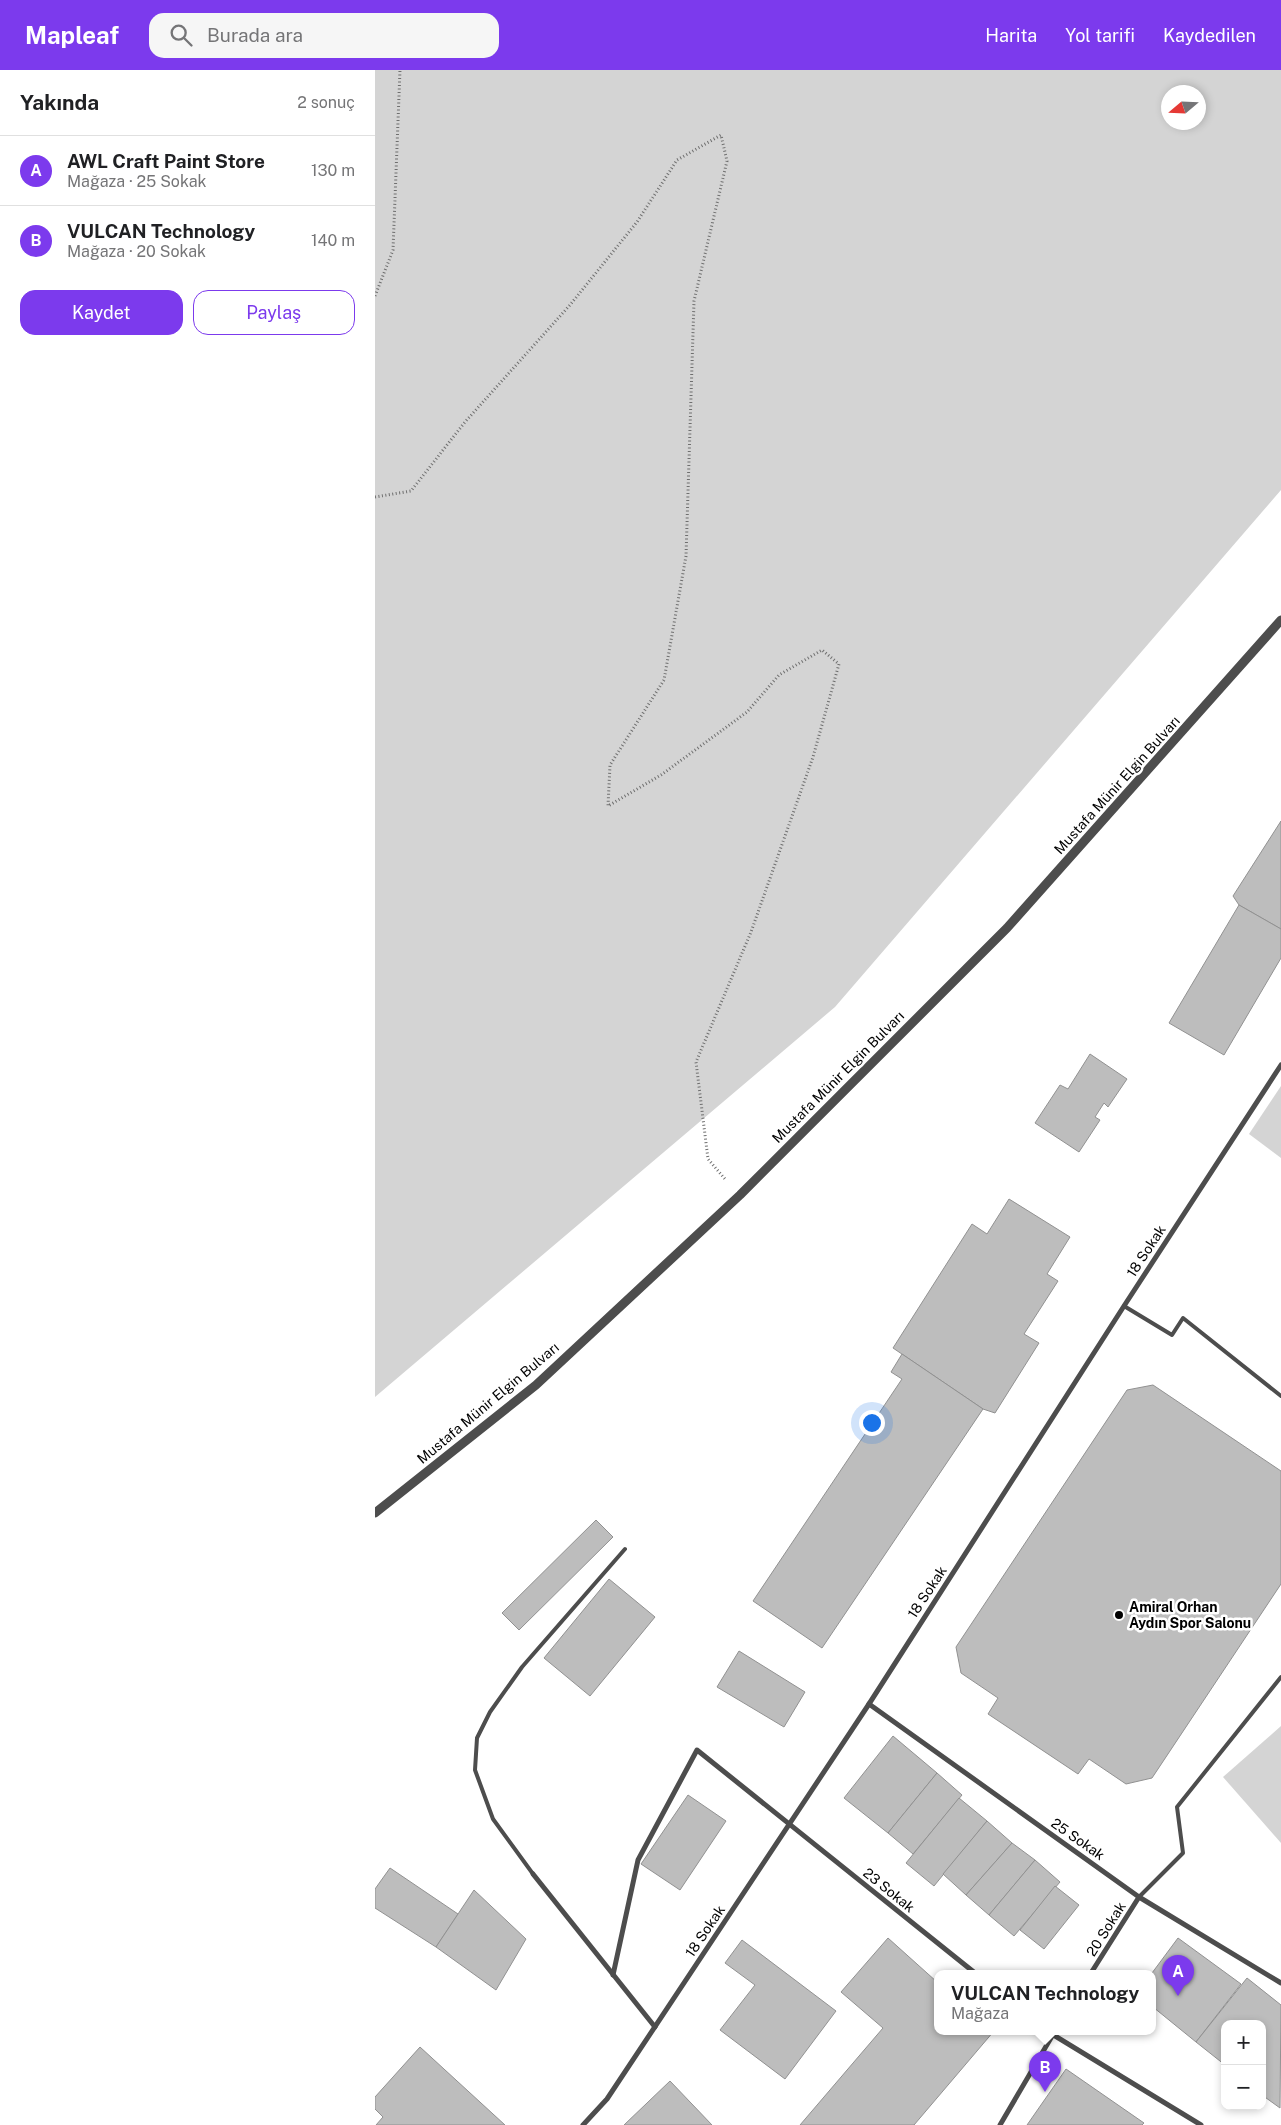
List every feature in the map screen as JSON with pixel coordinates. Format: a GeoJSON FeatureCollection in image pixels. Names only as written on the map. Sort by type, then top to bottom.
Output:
{"type":"FeatureCollection","features":[{"type":"Feature","properties":{"kind":"street","name":"Mustafa Münir Elgin Bulvarı"},"geometry":{"type":"LineString","coordinates":[[375,1513],[536,1385],[739,1195],[1007,928],[1281,620]]}},
{"type":"Feature","properties":{"kind":"street","name":"18 Sokak"},"geometry":{"type":"LineString","coordinates":[[583,2125],[607,2099],[869,1704],[1281,1065]]}},
{"type":"Feature","properties":{"kind":"street","name":"25 Sokak"},"geometry":{"type":"LineString","coordinates":[[869,1704],[1139,1897],[1281,1983]]}},
{"type":"Feature","properties":{"kind":"street","name":"23 Sokak"},"geometry":{"type":"LineString","coordinates":[[613,1975],[637,1860],[697,1750],[971,1970]]}},
{"type":"Feature","properties":{"kind":"street"},"geometry":{"type":"LineString","coordinates":[[533,1874],[655,2027]]}},
{"type":"Feature","properties":{"kind":"street","name":"20 Sokak"},"geometry":{"type":"LineString","coordinates":[[1093,1970],[1139,1897]]}},
{"type":"Feature","properties":{"kind":"street"},"geometry":{"type":"LineString","coordinates":[[999,2125],[1053,2035]]}},
{"type":"Feature","properties":{"kind":"street"},"geometry":{"type":"LineString","coordinates":[[1057,2035],[1201,2125]]}},
{"type":"Feature","properties":{"kind":"lane"},"geometry":{"type":"LineString","coordinates":[[1124,1306],[1172,1335],[1183,1318],[1281,1396]]}},
{"type":"Feature","properties":{"kind":"lane"},"geometry":{"type":"LineString","coordinates":[[533,1874],[493,1819],[475,1770],[477,1738],[490,1712],[522,1667],[625,1548]]}},
{"type":"Feature","properties":{"kind":"lane"},"geometry":{"type":"LineString","coordinates":[[1139,1897],[1183,1854],[1177,1808],[1281,1677]]}},
{"type":"Feature","properties":{"kind":"path"},"geometry":{"type":"LineString","coordinates":[[375,296],[393,250],[400,70]]}},
{"type":"Feature","properties":{"kind":"path"},"geometry":{"type":"LineString","coordinates":[[375,497],[411,491],[465,422],[582,290],[637,222],[677,160],[721,135],[727,161],[694,301],[686,556],[664,680],[610,765],[608,806],[661,775],[747,712],[779,675],[822,650],[839,664],[813,757],[754,922],[696,1062],[708,1159],[739,1195]]}},
{"type":"Feature","properties":{"kind":"shaded area"},"geometry":{"type":"Polygon","coordinates":[[[375,70],[1281,70],[1281,490],[835,1007],[375,1397],[375,70]]]}},
{"type":"Feature","properties":{"kind":"shaded area"},"geometry":{"type":"Polygon","coordinates":[[[1281,1086],[1281,1158],[1249,1134],[1281,1086]]]}},
{"type":"Feature","properties":{"kind":"shaded area"},"geometry":{"type":"Polygon","coordinates":[[[1281,1726],[1281,1843],[1223,1777],[1281,1726]]]}},
{"type":"Feature","properties":{"kind":"building"},"geometry":{"type":"Polygon","coordinates":[[[1281,821],[1281,929],[1239,905],[1233,896],[1281,821]]]}},
{"type":"Feature","properties":{"kind":"building"},"geometry":{"type":"Polygon","coordinates":[[[1239,905],[1281,929],[1281,958],[1224,1055],[1169,1023],[1239,905]]]}},
{"type":"Feature","properties":{"kind":"building"},"geometry":{"type":"Polygon","coordinates":[[[1090,1054],[1127,1079],[1108,1107],[1104,1103],[1095,1117],[1100,1120],[1079,1152],[1035,1123],[1060,1085],[1068,1089],[1090,1054]]]}},
{"type":"Feature","properties":{"kind":"building"},"geometry":{"type":"Polygon","coordinates":[[[1009,1199],[1070,1237],[1047,1274],[1058,1281],[1024,1334],[1039,1343],[995,1413],[983,1409],[893,1348],[972,1224],[987,1234],[1009,1199]]]}},
{"type":"Feature","properties":{"kind":"building"},"geometry":{"type":"Polygon","coordinates":[[[902,1354],[983,1409],[822,1648],[753,1601],[902,1379],[891,1372],[902,1354]]]}},
{"type":"Feature","properties":{"kind":"building","name":"Amiral Orhan Aydın Spor Salonu"},"geometry":{"type":"Polygon","coordinates":[[[1153,1385],[1281,1471],[1281,1584],[1152,1778],[1126,1784],[1089,1759],[1078,1774],[988,1714],[998,1698],[961,1673],[956,1647],[1127,1390],[1153,1385]]]}},
{"type":"Feature","properties":{"kind":"building"},"geometry":{"type":"Polygon","coordinates":[[[596,1520],[613,1537],[519,1630],[502,1613],[596,1520]]]}},
{"type":"Feature","properties":{"kind":"building"},"geometry":{"type":"Polygon","coordinates":[[[609,1579],[655,1617],[590,1696],[544,1658],[609,1579]]]}},
{"type":"Feature","properties":{"kind":"building"},"geometry":{"type":"Polygon","coordinates":[[[739,1651],[805,1692],[784,1727],[717,1687],[739,1651]]]}},
{"type":"Feature","properties":{"kind":"building"},"geometry":{"type":"Polygon","coordinates":[[[893,1736],[937,1773],[888,1833],[844,1798],[893,1736]]]}},
{"type":"Feature","properties":{"kind":"building"},"geometry":{"type":"Polygon","coordinates":[[[937,1773],[962,1795],[913,1854],[888,1833],[937,1773]]]}},
{"type":"Feature","properties":{"kind":"building"},"geometry":{"type":"Polygon","coordinates":[[[688,1795],[726,1821],[680,1890],[641,1864],[688,1795]]]}},
{"type":"Feature","properties":{"kind":"building"},"geometry":{"type":"Polygon","coordinates":[[[959,1798],[987,1821],[934,1886],[906,1863],[959,1798]]]}},
{"type":"Feature","properties":{"kind":"building"},"geometry":{"type":"Polygon","coordinates":[[[987,1821],[1012,1843],[966,1895],[943,1874],[987,1821]]]}},
{"type":"Feature","properties":{"kind":"building"},"geometry":{"type":"Polygon","coordinates":[[[1012,1843],[1035,1860],[989,1915],[966,1895],[1012,1843]]]}},
{"type":"Feature","properties":{"kind":"building"},"geometry":{"type":"Polygon","coordinates":[[[1035,1860],[1060,1882],[1014,1936],[989,1915],[1035,1860]]]}},
{"type":"Feature","properties":{"kind":"building"},"geometry":{"type":"Polygon","coordinates":[[[390,1868],[458,1914],[436,1947],[375,1908],[375,1889],[390,1868]]]}},
{"type":"Feature","properties":{"kind":"building"},"geometry":{"type":"Polygon","coordinates":[[[1055,1886],[1079,1905],[1044,1949],[1020,1930],[1055,1886]]]}},
{"type":"Feature","properties":{"kind":"building"},"geometry":{"type":"Polygon","coordinates":[[[474,1890],[526,1939],[496,1990],[436,1947],[474,1890]]]}},
{"type":"Feature","properties":{"kind":"building"},"geometry":{"type":"Polygon","coordinates":[[[888,1938],[934,1979],[934,2035],[991,2035],[914,2125],[800,2125],[883,2028],[841,1992],[888,1938]]]}},
{"type":"Feature","properties":{"kind":"building"},"geometry":{"type":"Polygon","coordinates":[[[1178,1938],[1241,1984],[1196,2042],[1156,2009],[1156,1970],[1154,1970],[1178,1938]]]}},
{"type":"Feature","properties":{"kind":"building"},"geometry":{"type":"Polygon","coordinates":[[[742,1940],[836,2011],[785,2079],[720,2030],[755,1985],[725,1963],[742,1940]]]}},
{"type":"Feature","properties":{"kind":"building"},"geometry":{"type":"Polygon","coordinates":[[[1247,1978],[1281,2005],[1280,2108],[1266,2098],[1266,2020],[1221,2020],[1221,2062],[1196,2042],[1247,1978]]]}},
{"type":"Feature","properties":{"kind":"building"},"geometry":{"type":"Polygon","coordinates":[[[420,2047],[505,2125],[376,2125],[383,2117],[375,2109],[375,2097],[420,2047]]]}},
{"type":"Feature","properties":{"kind":"building"},"geometry":{"type":"Polygon","coordinates":[[[1066,2069],[1144,2123],[1142,2125],[1027,2125],[1066,2069]]]}},
{"type":"Feature","properties":{"kind":"building"},"geometry":{"type":"Polygon","coordinates":[[[670,2081],[712,2125],[624,2125],[670,2081]]]}},
{"type":"Feature","properties":{"kind":"place","name":"Amiral Orhan Aydın Spor Salonu"},"geometry":{"type":"Point","coordinates":[1119,1615]}},
{"type":"Feature","properties":{"kind":"place","name":"AWL Craft Paint Store"},"geometry":{"type":"Point","coordinates":[1178,1996]}},
{"type":"Feature","properties":{"kind":"place","name":"VULCAN Technology"},"geometry":{"type":"Point","coordinates":[1045,2092]}}]}
